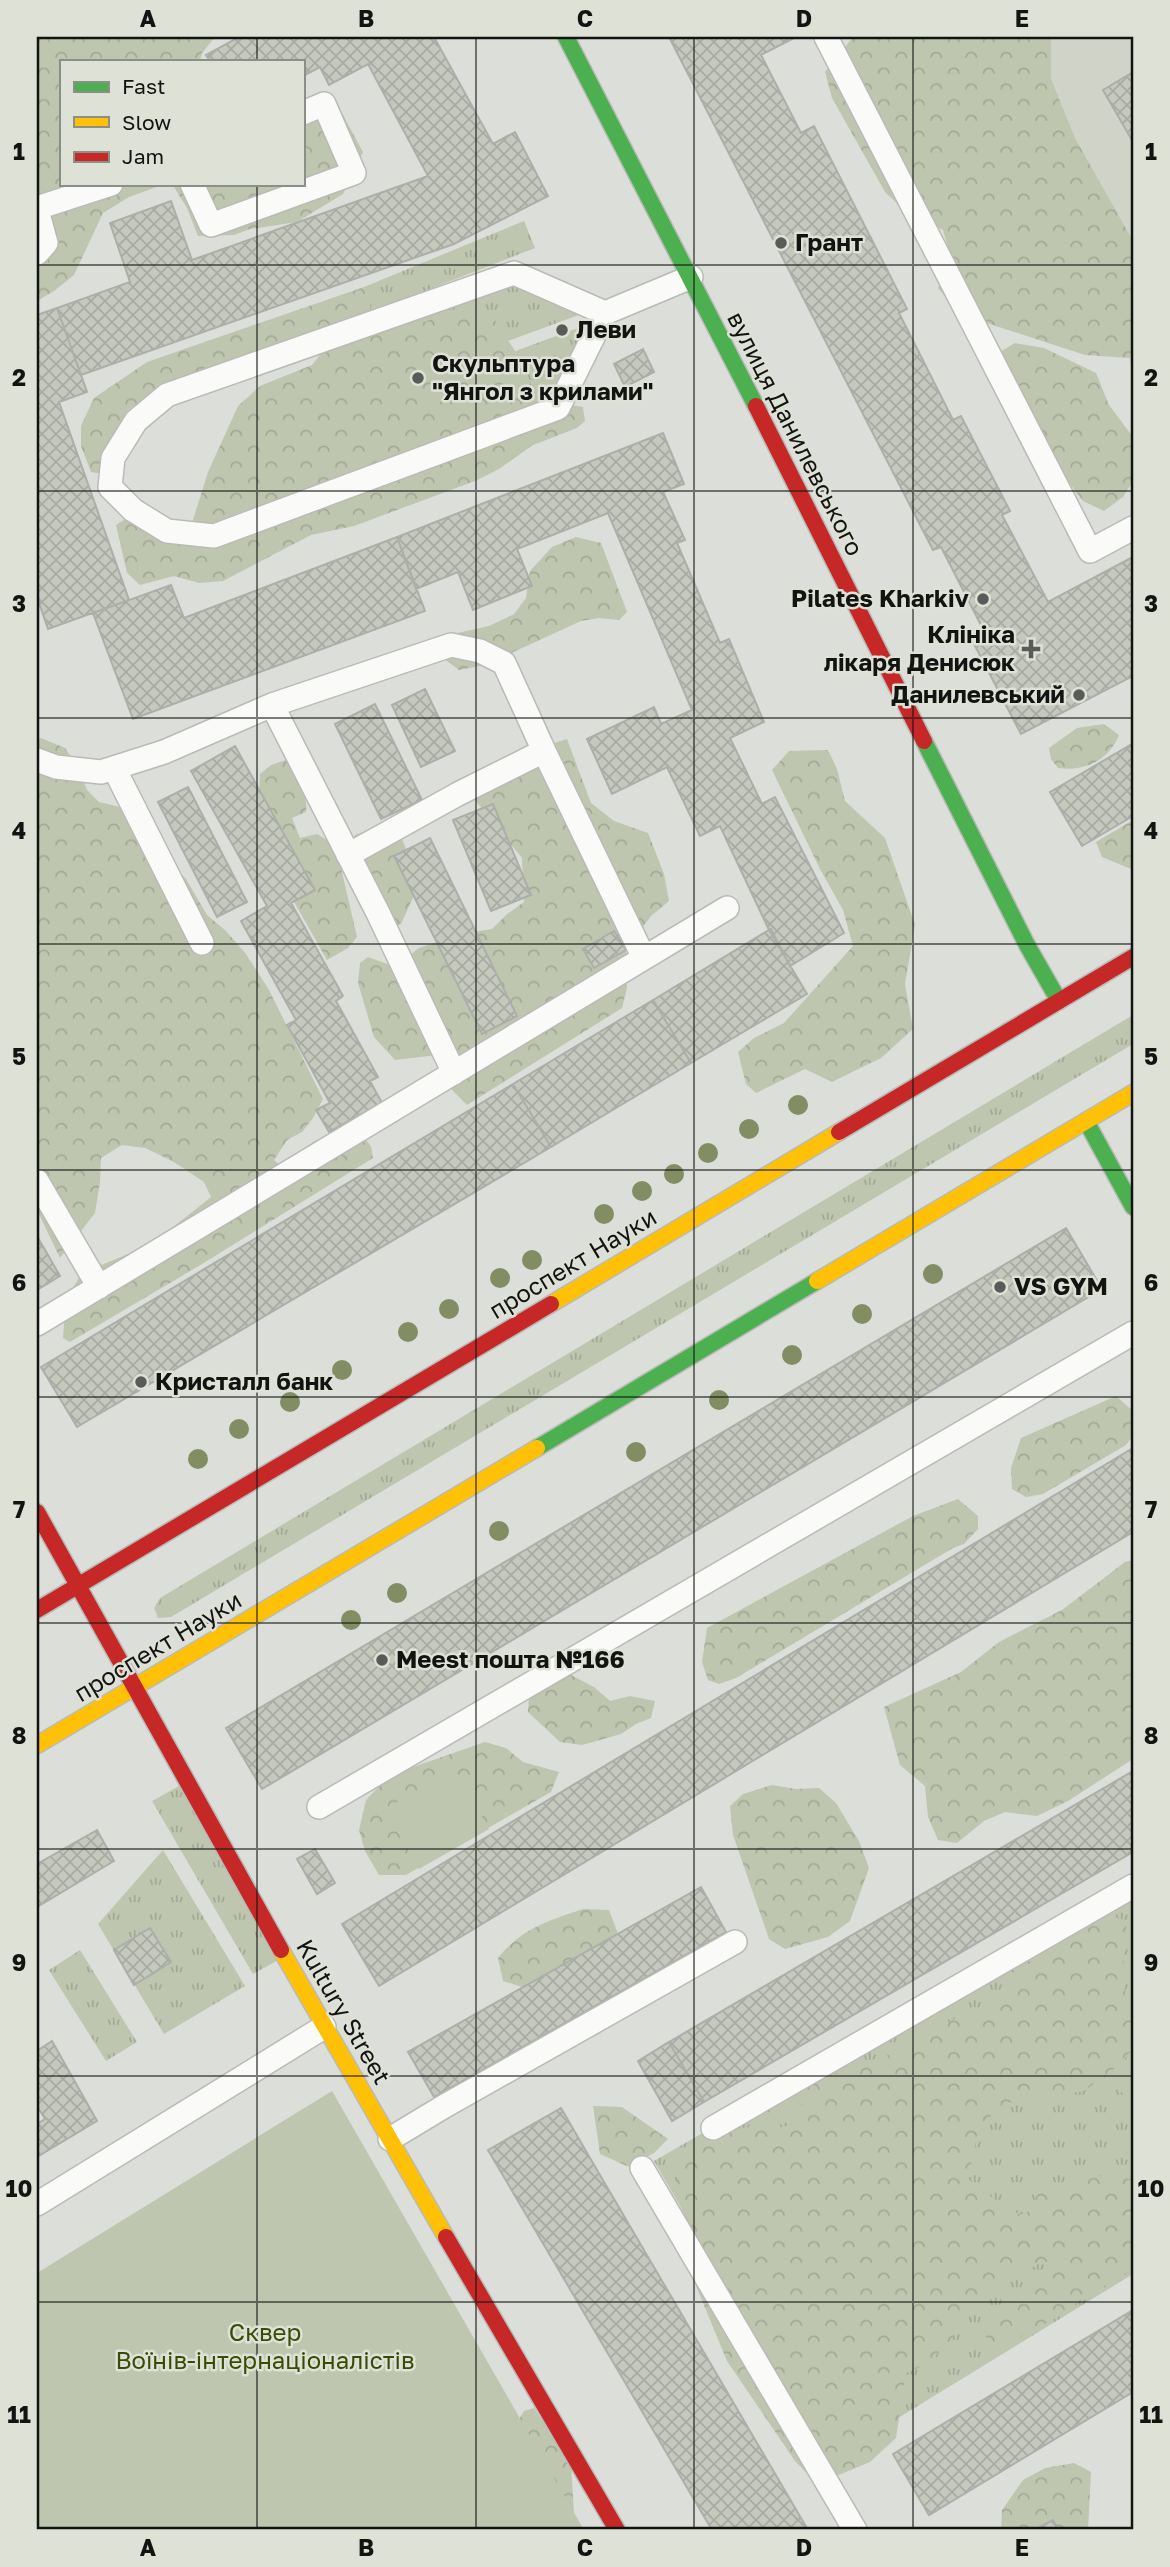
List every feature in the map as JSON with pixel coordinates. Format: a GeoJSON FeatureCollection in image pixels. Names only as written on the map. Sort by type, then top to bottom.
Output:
{"type":"FeatureCollection","features":[{"type":"Feature","properties":{"kind":"main road","name":"вулиця Данилевського"},"geometry":{"type":"LineString","coordinates":[[566,37],[691,277],[1021,932],[1059,1001]]}},
{"type":"Feature","properties":{"kind":"main road","name":"проспект Науки"},"geometry":{"type":"LineString","coordinates":[[37,1610],[1133,957]]}},
{"type":"Feature","properties":{"kind":"main road","name":"проспект Науки"},"geometry":{"type":"LineString","coordinates":[[37,1745],[1133,1093]]}},
{"type":"Feature","properties":{"kind":"main road"},"geometry":{"type":"LineString","coordinates":[[1086,1121],[1133,1207]]}},
{"type":"Feature","properties":{"kind":"main road","name":"Kultury Street"},"geometry":{"type":"LineString","coordinates":[[37,1512],[324,2027],[617,2530]]}},
{"type":"Feature","properties":{"kind":"lane"},"geometry":{"type":"LineString","coordinates":[[826,37],[1090,551],[1133,528]]}},
{"type":"Feature","properties":{"kind":"lane"},"geometry":{"type":"LineString","coordinates":[[193,186],[211,225],[354,173],[324,104],[304,113]]}},
{"type":"Feature","properties":{"kind":"lane"},"geometry":{"type":"LineString","coordinates":[[37,253],[46,243],[37,209],[105,186]]}},
{"type":"Feature","properties":{"kind":"lane"},"geometry":{"type":"LineString","coordinates":[[605,313],[514,273],[167,395],[136,421],[113,458],[100,490],[167,531],[214,536],[558,408],[605,313],[691,277]]}},
{"type":"Feature","properties":{"kind":"lane"},"geometry":{"type":"LineString","coordinates":[[37,761],[55,767],[101,772],[164,752],[272,705],[451,645],[480,651],[504,663],[644,958]]}},
{"type":"Feature","properties":{"kind":"lane"},"geometry":{"type":"LineString","coordinates":[[272,705],[454,1073]]}},
{"type":"Feature","properties":{"kind":"lane"},"geometry":{"type":"LineString","coordinates":[[348,855],[458,794],[544,751]]}},
{"type":"Feature","properties":{"kind":"lane"},"geometry":{"type":"LineString","coordinates":[[114,768],[202,943]]}},
{"type":"Feature","properties":{"kind":"lane"},"geometry":{"type":"LineString","coordinates":[[37,1324],[727,908]]}},
{"type":"Feature","properties":{"kind":"lane"},"geometry":{"type":"LineString","coordinates":[[37,1181],[99,1287]]}},
{"type":"Feature","properties":{"kind":"lane"},"geometry":{"type":"LineString","coordinates":[[319,1807],[1133,1332]]}},
{"type":"Feature","properties":{"kind":"lane"},"geometry":{"type":"LineString","coordinates":[[713,2128],[1133,1886]]}},
{"type":"Feature","properties":{"kind":"lane"},"geometry":{"type":"LineString","coordinates":[[390,2139],[735,1942]]}},
{"type":"Feature","properties":{"kind":"lane"},"geometry":{"type":"LineString","coordinates":[[37,2204],[324,2027]]}},
{"type":"Feature","properties":{"kind":"lane"},"geometry":{"type":"LineString","coordinates":[[642,2168],[855,2530]]}},
{"type":"Feature","properties":{"kind":"shaded area"},"geometry":{"type":"Polygon","coordinates":[[[1008,37],[1133,37],[1133,370],[1129,358],[1008,37]]]}},
{"type":"Feature","properties":{"kind":"green space"},"geometry":{"type":"Polygon","coordinates":[[[37,37],[215,37],[202,53],[200,60],[60,60],[60,186],[159,186],[129,197],[103,213],[74,275],[37,301],[37,37]]]}},
{"type":"Feature","properties":{"kind":"green space"},"geometry":{"type":"Polygon","coordinates":[[[853,37],[1051,37],[1051,79],[1075,138],[1133,241],[1133,353],[1129,358],[1085,355],[959,314],[938,288],[950,255],[943,230],[908,214],[885,192],[832,98],[825,72],[853,37]]]}},
{"type":"Feature","properties":{"kind":"green space"},"geometry":{"type":"Polygon","coordinates":[[[319,98],[337,104],[363,152],[343,194],[297,222],[250,229],[234,235],[198,236],[187,208],[173,186],[304,186],[304,102],[319,98]]]}},
{"type":"Feature","properties":{"kind":"green space"},"geometry":{"type":"Polygon","coordinates":[[[524,221],[535,248],[371,312],[364,287],[524,221]]]}},
{"type":"Feature","properties":{"kind":"green space"},"geometry":{"type":"Polygon","coordinates":[[[516,282],[584,313],[497,345],[369,332],[516,282]]]}},
{"type":"Feature","properties":{"kind":"green space"},"geometry":{"type":"Polygon","coordinates":[[[364,287],[372,318],[148,395],[127,411],[102,474],[91,472],[81,446],[81,426],[94,398],[147,362],[364,287]]]}},
{"type":"Feature","properties":{"kind":"green space"},"geometry":{"type":"Polygon","coordinates":[[[461,311],[494,319],[521,360],[538,400],[583,407],[585,421],[577,428],[533,445],[499,469],[475,481],[354,526],[311,535],[223,581],[199,583],[174,576],[140,585],[127,573],[116,525],[130,516],[192,523],[208,472],[238,406],[260,386],[312,365],[321,354],[338,343],[369,332],[390,332],[461,311]]]}},
{"type":"Feature","properties":{"kind":"green space"},"geometry":{"type":"Polygon","coordinates":[[[586,325],[547,402],[526,413],[502,356],[586,325]]]}},
{"type":"Feature","properties":{"kind":"green space"},"geometry":{"type":"Polygon","coordinates":[[[1015,343],[1044,348],[1096,373],[1109,405],[1133,437],[1133,481],[1123,497],[1104,511],[1083,501],[1070,484],[1023,442],[986,360],[1015,343]]]}},
{"type":"Feature","properties":{"kind":"green space"},"geometry":{"type":"Polygon","coordinates":[[[576,537],[601,543],[627,612],[619,620],[599,618],[581,621],[485,665],[459,670],[439,655],[438,650],[453,634],[489,626],[514,614],[526,598],[530,571],[552,547],[576,537]]]}},
{"type":"Feature","properties":{"kind":"green space"},"geometry":{"type":"Polygon","coordinates":[[[1104,724],[1119,735],[1109,751],[1087,766],[1058,768],[1051,759],[1049,748],[1077,728],[1104,724]]]}},
{"type":"Feature","properties":{"kind":"green space"},"geometry":{"type":"Polygon","coordinates":[[[41,738],[65,748],[77,765],[87,790],[99,802],[120,807],[186,879],[207,915],[226,931],[246,954],[269,990],[323,1099],[302,1132],[287,1140],[274,1160],[281,1166],[313,1142],[354,1126],[371,1146],[373,1158],[70,1342],[63,1338],[66,1299],[82,1273],[128,1254],[167,1232],[211,1197],[204,1182],[174,1162],[145,1148],[122,1145],[101,1158],[95,1213],[60,1258],[37,1210],[37,740],[41,738]]]}},
{"type":"Feature","properties":{"kind":"green space"},"geometry":{"type":"Polygon","coordinates":[[[567,739],[591,803],[614,821],[648,833],[664,874],[669,901],[651,916],[626,950],[627,988],[622,1008],[467,1105],[449,1087],[438,1055],[395,1060],[374,1037],[358,983],[360,963],[368,957],[390,965],[405,959],[419,948],[461,934],[492,929],[524,902],[522,858],[470,794],[529,751],[567,739]]]}},
{"type":"Feature","properties":{"kind":"green space"},"geometry":{"type":"Polygon","coordinates":[[[828,750],[837,769],[845,801],[885,838],[915,925],[905,984],[913,1029],[881,1058],[832,1082],[805,1069],[756,1093],[746,1084],[738,1052],[754,1038],[784,1023],[853,946],[843,910],[772,770],[789,751],[828,750]]]}},
{"type":"Feature","properties":{"kind":"green space"},"geometry":{"type":"Polygon","coordinates":[[[286,760],[304,790],[306,812],[292,818],[300,838],[317,834],[330,842],[341,868],[357,937],[348,948],[327,960],[289,893],[258,816],[260,774],[271,765],[286,760]]]}},
{"type":"Feature","properties":{"kind":"green space"},"geometry":{"type":"Polygon","coordinates":[[[1133,820],[1131,869],[1102,857],[1096,842],[1133,820]]]}},
{"type":"Feature","properties":{"kind":"green space"},"geometry":{"type":"Polygon","coordinates":[[[374,828],[399,832],[420,882],[401,924],[380,931],[345,866],[355,835],[374,828]]]}},
{"type":"Feature","properties":{"kind":"green space"},"geometry":{"type":"Polygon","coordinates":[[[1133,1015],[1133,1044],[171,1617],[158,1618],[154,1608],[160,1598],[1133,1015]]]}},
{"type":"Feature","properties":{"kind":"green space"},"geometry":{"type":"Polygon","coordinates":[[[1116,1396],[1133,1411],[1133,1436],[1126,1445],[1043,1494],[1026,1497],[1012,1489],[1011,1468],[1021,1438],[1116,1396]]]}},
{"type":"Feature","properties":{"kind":"green space"},"geometry":{"type":"Polygon","coordinates":[[[958,1499],[978,1516],[978,1529],[964,1544],[953,1548],[736,1678],[719,1684],[708,1680],[702,1662],[707,1628],[913,1516],[958,1499]]]}},
{"type":"Feature","properties":{"kind":"green space"},"geometry":{"type":"Polygon","coordinates":[[[1133,1560],[1133,1759],[1068,1801],[1037,1816],[1005,1812],[984,1821],[957,1843],[938,1840],[928,1817],[925,1786],[900,1765],[884,1707],[961,1672],[999,1642],[1062,1610],[1125,1562],[1133,1560]]]}},
{"type":"Feature","properties":{"kind":"green space"},"geometry":{"type":"Polygon","coordinates":[[[569,1674],[594,1687],[610,1701],[630,1696],[655,1701],[651,1718],[621,1734],[582,1745],[560,1742],[528,1712],[529,1697],[569,1674]]]}},
{"type":"Feature","properties":{"kind":"green space"},"geometry":{"type":"Polygon","coordinates":[[[485,1742],[506,1748],[523,1762],[559,1772],[551,1792],[406,1875],[379,1875],[365,1851],[359,1830],[366,1800],[390,1775],[485,1742]]]}},
{"type":"Feature","properties":{"kind":"green space"},"geometry":{"type":"Polygon","coordinates":[[[455,1769],[489,1829],[419,1869],[385,1809],[455,1769]]]}},
{"type":"Feature","properties":{"kind":"green space"},"geometry":{"type":"Polygon","coordinates":[[[772,1785],[796,1789],[819,1788],[836,1803],[859,1841],[869,1868],[850,1921],[828,1937],[785,1949],[769,1939],[733,1835],[730,1806],[743,1794],[772,1785]]]}},
{"type":"Feature","properties":{"kind":"green space"},"geometry":{"type":"Polygon","coordinates":[[[179,1786],[280,1959],[253,1974],[152,1801],[179,1786]]]}},
{"type":"Feature","properties":{"kind":"green space"},"geometry":{"type":"Polygon","coordinates":[[[163,1850],[245,1986],[164,2034],[98,1924],[163,1850]]]}},
{"type":"Feature","properties":{"kind":"green space"},"geometry":{"type":"Polygon","coordinates":[[[1133,1886],[1133,2274],[828,2461],[654,2161],[1133,1886]]]}},
{"type":"Feature","properties":{"kind":"green space"},"geometry":{"type":"Polygon","coordinates":[[[583,1909],[609,1910],[618,1934],[522,1987],[503,1981],[498,1958],[516,1939],[536,1927],[583,1909]]]}},
{"type":"Feature","properties":{"kind":"green space"},"geometry":{"type":"Polygon","coordinates":[[[1111,1916],[1127,1921],[1122,1981],[1133,2013],[1133,2048],[1122,2063],[1084,2091],[1007,2103],[979,2126],[968,2179],[1010,2211],[1024,2215],[1034,2205],[1038,2186],[1058,2197],[1095,2175],[1133,2179],[1133,2270],[1081,2299],[1065,2313],[994,2351],[985,2345],[988,2323],[996,2310],[1048,2278],[1055,2264],[1044,2261],[1025,2271],[1007,2275],[985,2290],[954,2337],[927,2364],[906,2373],[896,2438],[870,2462],[817,2484],[795,2461],[727,2361],[682,2252],[683,2213],[675,2185],[690,2149],[723,2130],[751,2127],[773,2129],[795,2124],[807,2088],[849,2067],[911,2048],[928,2033],[956,2018],[988,2019],[1017,1987],[1015,1969],[1030,1931],[1055,1919],[1090,1923],[1111,1916]]]}},
{"type":"Feature","properties":{"kind":"green space"},"geometry":{"type":"Polygon","coordinates":[[[80,1950],[137,2042],[106,2061],[49,1970],[80,1950]]]}},
{"type":"Feature","properties":{"kind":"green space"},"geometry":{"type":"Polygon","coordinates":[[[1133,2064],[1133,2099],[1101,2080],[1133,2064]]]}},
{"type":"Feature","properties":{"kind":"green space","name":"Сквер Воїнів-інтернаціоналістів"},"geometry":{"type":"Polygon","coordinates":[[[332,2091],[584,2530],[37,2530],[37,2273],[332,2091]]]}},
{"type":"Feature","properties":{"kind":"green space"},"geometry":{"type":"Polygon","coordinates":[[[593,2106],[622,2107],[668,2139],[654,2153],[629,2167],[600,2154],[593,2106]]]}},
{"type":"Feature","properties":{"kind":"green space"},"geometry":{"type":"Polygon","coordinates":[[[534,2408],[571,2464],[575,2530],[511,2433],[524,2411],[534,2408]]]}},
{"type":"Feature","properties":{"kind":"green space"},"geometry":{"type":"Polygon","coordinates":[[[1074,2463],[1091,2472],[1088,2530],[1001,2530],[1002,2510],[1023,2480],[1045,2468],[1074,2463]]]}},
{"type":"Feature","properties":{"kind":"building"},"geometry":{"type":"Polygon","coordinates":[[[239,37],[434,37],[493,144],[515,132],[548,196],[454,244],[81,375],[57,308],[130,282],[110,223],[171,201],[192,260],[428,176],[368,64],[329,85],[320,67],[304,75],[304,60],[209,60],[206,55],[239,37]]]}},
{"type":"Feature","properties":{"kind":"building"},"geometry":{"type":"Polygon","coordinates":[[[669,37],[796,37],[761,55],[801,133],[814,126],[907,309],[899,313],[953,420],[961,416],[1010,511],[1002,515],[1048,602],[1133,557],[1133,676],[1021,734],[974,644],[987,637],[941,547],[933,550],[669,37]]]}},
{"type":"Feature","properties":{"kind":"building"},"geometry":{"type":"Polygon","coordinates":[[[1133,72],[1133,142],[1103,90],[1133,72]]]}},
{"type":"Feature","properties":{"kind":"building"},"geometry":{"type":"Polygon","coordinates":[[[1133,72],[1133,142],[1103,90],[1133,72]]]}},
{"type":"Feature","properties":{"kind":"building"},"geometry":{"type":"Polygon","coordinates":[[[57,308],[87,392],[59,402],[129,600],[48,629],[37,597],[37,315],[57,308]]]}},
{"type":"Feature","properties":{"kind":"building"},"geometry":{"type":"Polygon","coordinates":[[[643,349],[654,372],[625,387],[614,364],[643,349]]]}},
{"type":"Feature","properties":{"kind":"building"},"geometry":{"type":"Polygon","coordinates":[[[663,433],[684,484],[663,492],[685,540],[677,543],[720,643],[729,639],[764,722],[730,738],[762,804],[775,797],[844,933],[790,966],[771,929],[769,930],[720,826],[700,836],[667,767],[612,794],[587,739],[654,707],[661,724],[692,710],[608,513],[517,549],[532,586],[473,610],[458,572],[416,589],[397,537],[663,433]]]}},
{"type":"Feature","properties":{"kind":"building"},"geometry":{"type":"Polygon","coordinates":[[[397,537],[425,611],[133,719],[93,613],[171,585],[184,618],[397,537]]]}},
{"type":"Feature","properties":{"kind":"building"},"geometry":{"type":"Polygon","coordinates":[[[425,689],[455,751],[421,767],[392,705],[425,689]]]}},
{"type":"Feature","properties":{"kind":"building"},"geometry":{"type":"Polygon","coordinates":[[[375,704],[422,800],[381,819],[335,724],[375,704]]]}},
{"type":"Feature","properties":{"kind":"building"},"geometry":{"type":"Polygon","coordinates":[[[1132,744],[1133,816],[1082,846],[1050,792],[1132,744]]]}},
{"type":"Feature","properties":{"kind":"building"},"geometry":{"type":"Polygon","coordinates":[[[235,746],[315,890],[291,903],[343,996],[336,1001],[378,1077],[370,1081],[382,1103],[329,1132],[316,1110],[330,1103],[287,1025],[296,1020],[241,921],[267,906],[191,771],[235,746]]]}},
{"type":"Feature","properties":{"kind":"building"},"geometry":{"type":"Polygon","coordinates":[[[188,787],[247,902],[217,917],[158,802],[188,787]]]}},
{"type":"Feature","properties":{"kind":"building"},"geometry":{"type":"Polygon","coordinates":[[[493,804],[531,895],[491,911],[453,820],[493,804]]]}},
{"type":"Feature","properties":{"kind":"building"},"geometry":{"type":"Polygon","coordinates":[[[430,838],[517,1016],[482,1034],[394,856],[430,838]]]}},
{"type":"Feature","properties":{"kind":"building"},"geometry":{"type":"Polygon","coordinates":[[[769,930],[807,994],[691,1063],[653,1000],[769,930]]]}},
{"type":"Feature","properties":{"kind":"building"},"geometry":{"type":"Polygon","coordinates":[[[614,931],[626,950],[594,968],[583,949],[614,931]]]}},
{"type":"Feature","properties":{"kind":"building"},"geometry":{"type":"Polygon","coordinates":[[[653,1000],[691,1063],[551,1147],[513,1084],[653,1000]]]}},
{"type":"Feature","properties":{"kind":"building"},"geometry":{"type":"Polygon","coordinates":[[[513,1084],[551,1147],[77,1427],[41,1367],[513,1084]]]}},
{"type":"Feature","properties":{"kind":"building"},"geometry":{"type":"Polygon","coordinates":[[[1066,1228],[1102,1289],[262,1789],[226,1728],[1066,1228]]]}},
{"type":"Feature","properties":{"kind":"building"},"geometry":{"type":"Polygon","coordinates":[[[37,1236],[60,1276],[37,1290],[37,1236]]]}},
{"type":"Feature","properties":{"kind":"building"},"geometry":{"type":"Polygon","coordinates":[[[1133,1448],[1133,1532],[379,1986],[342,1924],[1133,1448]]]}},
{"type":"Feature","properties":{"kind":"building"},"geometry":{"type":"Polygon","coordinates":[[[1133,1771],[1133,1852],[704,2102],[669,2042],[1133,1771]]]}},
{"type":"Feature","properties":{"kind":"building"},"geometry":{"type":"Polygon","coordinates":[[[97,1830],[114,1861],[37,1907],[37,1864],[97,1830]]]}},
{"type":"Feature","properties":{"kind":"building"},"geometry":{"type":"Polygon","coordinates":[[[315,1849],[335,1883],[317,1894],[297,1859],[315,1849]]]}},
{"type":"Feature","properties":{"kind":"building"},"geometry":{"type":"Polygon","coordinates":[[[701,1887],[726,1932],[434,2097],[408,2052],[701,1887]]]}},
{"type":"Feature","properties":{"kind":"building"},"geometry":{"type":"Polygon","coordinates":[[[150,1928],[171,1962],[134,1985],[114,1950],[150,1928]]]}},
{"type":"Feature","properties":{"kind":"building"},"geometry":{"type":"Polygon","coordinates":[[[52,2041],[97,2121],[37,2157],[37,2124],[45,2119],[37,2106],[37,2051],[52,2041]]]}},
{"type":"Feature","properties":{"kind":"building"},"geometry":{"type":"Polygon","coordinates":[[[669,2042],[704,2102],[672,2121],[638,2061],[669,2042]]]}},
{"type":"Feature","properties":{"kind":"building"},"geometry":{"type":"Polygon","coordinates":[[[561,2108],[808,2530],[712,2530],[488,2150],[561,2108]]]}},
{"type":"Feature","properties":{"kind":"building"},"geometry":{"type":"Polygon","coordinates":[[[1133,2310],[1133,2392],[929,2515],[893,2454],[1133,2310]]]}},
{"type":"Feature","properties":{"kind":"building"},"geometry":{"type":"Polygon","coordinates":[[[1053,2520],[1059,2530],[1034,2530],[1053,2520]]]}},
{"type":"Feature","properties":{"kind":"traffic: fast"},"geometry":{"type":"LineString","coordinates":[[566,37],[756,406]]}},
{"type":"Feature","properties":{"kind":"traffic: fast"},"geometry":{"type":"LineString","coordinates":[[924,741],[1027,945],[1059,1001]]}},
{"type":"Feature","properties":{"kind":"traffic: fast"},"geometry":{"type":"LineString","coordinates":[[1086,1121],[1133,1207]]}},
{"type":"Feature","properties":{"kind":"traffic: fast"},"geometry":{"type":"LineString","coordinates":[[537,1448],[817,1281]]}},
{"type":"Feature","properties":{"kind":"traffic: slow"},"geometry":{"type":"LineString","coordinates":[[817,1281],[1133,1093]]}},
{"type":"Feature","properties":{"kind":"traffic: slow"},"geometry":{"type":"LineString","coordinates":[[551,1304],[839,1132]]}},
{"type":"Feature","properties":{"kind":"traffic: slow"},"geometry":{"type":"LineString","coordinates":[[37,1745],[537,1448]]}},
{"type":"Feature","properties":{"kind":"traffic: slow"},"geometry":{"type":"LineString","coordinates":[[281,1950],[446,2237]]}},
{"type":"Feature","properties":{"kind":"traffic: jam"},"geometry":{"type":"LineString","coordinates":[[756,406],[924,741]]}},
{"type":"Feature","properties":{"kind":"traffic: jam"},"geometry":{"type":"LineString","coordinates":[[839,1132],[1133,957]]}},
{"type":"Feature","properties":{"kind":"traffic: jam"},"geometry":{"type":"LineString","coordinates":[[37,1610],[551,1304]]}},
{"type":"Feature","properties":{"kind":"traffic: jam"},"geometry":{"type":"LineString","coordinates":[[37,1512],[281,1950]]}},
{"type":"Feature","properties":{"kind":"traffic: jam"},"geometry":{"type":"LineString","coordinates":[[446,2237],[617,2530]]}},
{"type":"Feature","properties":{"kind":"place","name":"Грант"},"geometry":{"type":"Point","coordinates":[781,243]}},
{"type":"Feature","properties":{"kind":"place","name":"Леви"},"geometry":{"type":"Point","coordinates":[562,330]}},
{"type":"Feature","properties":{"kind":"place","name":"Скульптура \"Янгол з крилами\""},"geometry":{"type":"Point","coordinates":[418,378]}},
{"type":"Feature","properties":{"kind":"place","name":"Pilates Kharkiv"},"geometry":{"type":"Point","coordinates":[983,599]}},
{"type":"Feature","properties":{"kind":"place","name":"Клініка лікаря Денисюк"},"geometry":{"type":"Point","coordinates":[1031,649]}},
{"type":"Feature","properties":{"kind":"place","name":"Данилевський"},"geometry":{"type":"Point","coordinates":[1079,695]}},
{"type":"Feature","properties":{"kind":"place","name":"VS GYM"},"geometry":{"type":"Point","coordinates":[1000,1287]}},
{"type":"Feature","properties":{"kind":"place","name":"Кристалл банк"},"geometry":{"type":"Point","coordinates":[141,1382]}},
{"type":"Feature","properties":{"kind":"place","name":"Meest пошта №166"},"geometry":{"type":"Point","coordinates":[382,1660]}}]}
